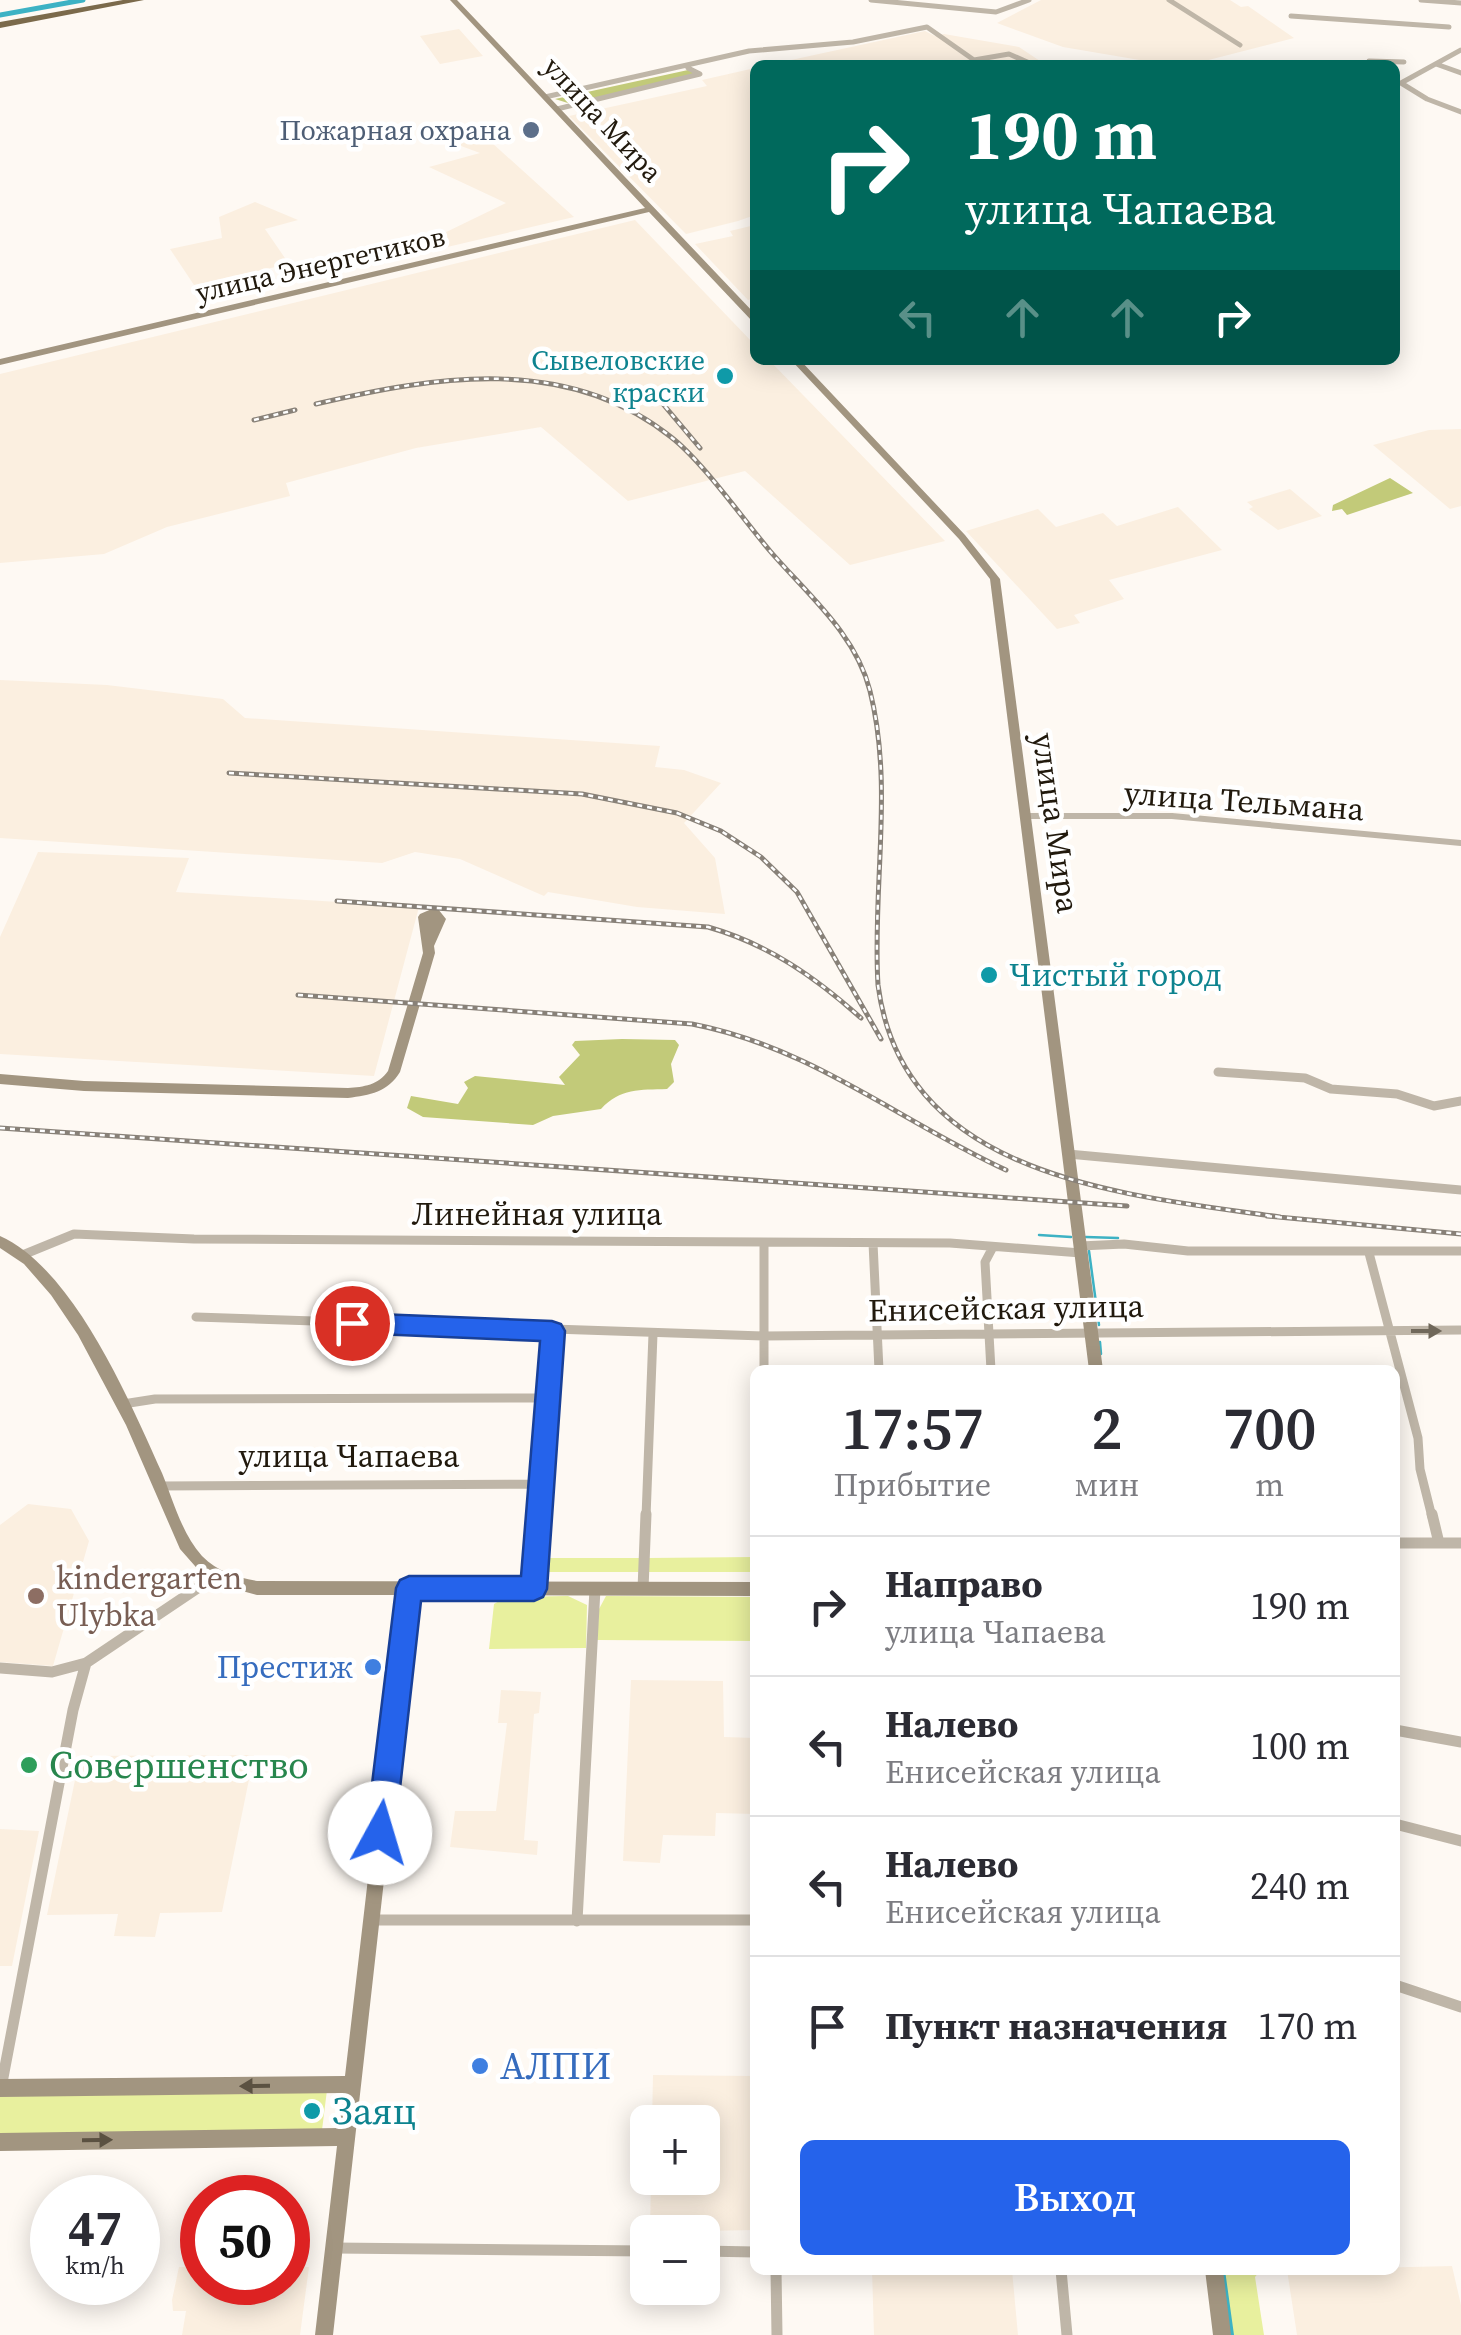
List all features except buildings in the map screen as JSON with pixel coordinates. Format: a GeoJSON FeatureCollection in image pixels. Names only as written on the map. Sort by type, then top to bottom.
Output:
{"type":"FeatureCollection","features":[{"type":"Feature","properties":{"kind":"highway"},"geometry":{"type":"LineString","coordinates":[[0,24],[124,0]]}},
{"type":"Feature","properties":{"kind":"highway"},"geometry":{"type":"LineString","coordinates":[[0,24],[139,0]]}},
{"type":"Feature","properties":{"kind":"main road","name":"улица Мира"},"geometry":{"type":"LineString","coordinates":[[454,0],[750,314]]}},
{"type":"Feature","properties":{"kind":"main road","name":"улица Энергетиков"},"geometry":{"type":"LineString","coordinates":[[0,362],[650,209]]}},
{"type":"Feature","properties":{"kind":"main road","name":"улица Мира"},"geometry":{"type":"LineString","coordinates":[[800,365],[955,528],[995,580],[1095,1365]]}},
{"type":"Feature","properties":{"kind":"main road"},"geometry":{"type":"LineString","coordinates":[[0,1079],[84,1086],[348,1093],[371,1090],[387,1083],[394,1072],[430,943]]}},
{"type":"Feature","properties":{"kind":"main road"},"geometry":{"type":"LineString","coordinates":[[0,1242],[25,1254],[39,1268],[93,1348],[194,1560],[214,1577],[257,1588],[750,1590]]}},
{"type":"Feature","properties":{"kind":"main road"},"geometry":{"type":"LineString","coordinates":[[324,2335],[409,1588]]}},
{"type":"Feature","properties":{"kind":"main road"},"geometry":{"type":"LineString","coordinates":[[0,2088],[352,2084]]}},
{"type":"Feature","properties":{"kind":"main road"},"geometry":{"type":"LineString","coordinates":[[0,2142],[346,2138]]}},
{"type":"Feature","properties":{"kind":"main road"},"geometry":{"type":"LineString","coordinates":[[1215,2275],[1222,2335]]}},
{"type":"Feature","properties":{"kind":"street"},"geometry":{"type":"LineString","coordinates":[[871,0],[996,12],[1029,0]]}},
{"type":"Feature","properties":{"kind":"street"},"geometry":{"type":"LineString","coordinates":[[1169,0],[1240,45]]}},
{"type":"Feature","properties":{"kind":"street"},"geometry":{"type":"LineString","coordinates":[[1422,0],[1461,4]]}},
{"type":"Feature","properties":{"kind":"street"},"geometry":{"type":"LineString","coordinates":[[1291,16],[1448,27]]}},
{"type":"Feature","properties":{"kind":"street"},"geometry":{"type":"LineString","coordinates":[[544,97],[750,52],[853,42],[927,27],[974,60]]}},
{"type":"Feature","properties":{"kind":"street"},"geometry":{"type":"LineString","coordinates":[[1461,50],[1401,83],[1427,99],[1461,112]]}},
{"type":"Feature","properties":{"kind":"street"},"geometry":{"type":"LineString","coordinates":[[988,60],[1009,54],[1023,60]]}},
{"type":"Feature","properties":{"kind":"street"},"geometry":{"type":"LineString","coordinates":[[1400,62],[1404,62]]}},
{"type":"Feature","properties":{"kind":"street"},"geometry":{"type":"LineString","coordinates":[[1436,64],[1461,72]]}},
{"type":"Feature","properties":{"kind":"street"},"geometry":{"type":"LineString","coordinates":[[556,109],[700,74],[680,68]]}},
{"type":"Feature","properties":{"kind":"street","name":"улица Тельмана"},"geometry":{"type":"LineString","coordinates":[[1024,816],[1172,816],[1461,843]]}},
{"type":"Feature","properties":{"kind":"street"},"geometry":{"type":"LineString","coordinates":[[1218,1072],[1305,1078],[1330,1089],[1381,1092],[1434,1106],[1461,1101]]}},
{"type":"Feature","properties":{"kind":"street"},"geometry":{"type":"LineString","coordinates":[[1068,1154],[1461,1190]]}},
{"type":"Feature","properties":{"kind":"street","name":"Линейная улица"},"geometry":{"type":"LineString","coordinates":[[25,1254],[74,1234],[194,1239],[1461,1252]]}},
{"type":"Feature","properties":{"kind":"street"},"geometry":{"type":"LineString","coordinates":[[764,1243],[764,1365]]}},
{"type":"Feature","properties":{"kind":"street"},"geometry":{"type":"LineString","coordinates":[[874,1243],[879,1365]]}},
{"type":"Feature","properties":{"kind":"street"},"geometry":{"type":"LineString","coordinates":[[991,1365],[985,1262],[993,1246]]}},
{"type":"Feature","properties":{"kind":"street"},"geometry":{"type":"LineString","coordinates":[[1369,1253],[1399,1365]]}},
{"type":"Feature","properties":{"kind":"street","name":"Енисейская улица"},"geometry":{"type":"LineString","coordinates":[[196,1317],[763,1336],[1461,1330]]}},
{"type":"Feature","properties":{"kind":"street"},"geometry":{"type":"LineString","coordinates":[[534,1589],[538,1484],[552,1331]]}},
{"type":"Feature","properties":{"kind":"street"},"geometry":{"type":"LineString","coordinates":[[643,1589],[653,1334]]}},
{"type":"Feature","properties":{"kind":"street"},"geometry":{"type":"LineString","coordinates":[[1400,1369],[1439,1543]]}},
{"type":"Feature","properties":{"kind":"street","name":"улица Чапаева"},"geometry":{"type":"LineString","coordinates":[[123,1404],[155,1398],[546,1398]]}},
{"type":"Feature","properties":{"kind":"street","name":"улица Чапаева"},"geometry":{"type":"LineString","coordinates":[[159,1486],[168,1482],[538,1484]]}},
{"type":"Feature","properties":{"kind":"street"},"geometry":{"type":"LineString","coordinates":[[1400,1543],[1461,1543]]}},
{"type":"Feature","properties":{"kind":"street"},"geometry":{"type":"LineString","coordinates":[[0,1668],[52,1672],[86,1663],[214,1577]]}},
{"type":"Feature","properties":{"kind":"street"},"geometry":{"type":"LineString","coordinates":[[577,1921],[596,1589]]}},
{"type":"Feature","properties":{"kind":"street"},"geometry":{"type":"LineString","coordinates":[[0,2088],[73,1710],[86,1663]]}},
{"type":"Feature","properties":{"kind":"street"},"geometry":{"type":"LineString","coordinates":[[1400,1731],[1461,1742]]}},
{"type":"Feature","properties":{"kind":"street"},"geometry":{"type":"LineString","coordinates":[[1400,1825],[1461,1841]]}},
{"type":"Feature","properties":{"kind":"street"},"geometry":{"type":"LineString","coordinates":[[370,1920],[750,1920]]}},
{"type":"Feature","properties":{"kind":"street"},"geometry":{"type":"LineString","coordinates":[[1400,1987],[1461,2008]]}},
{"type":"Feature","properties":{"kind":"street"},"geometry":{"type":"LineString","coordinates":[[334,2248],[630,2251]]}},
{"type":"Feature","properties":{"kind":"street"},"geometry":{"type":"LineString","coordinates":[[720,2251],[750,2252]]}},
{"type":"Feature","properties":{"kind":"street"},"geometry":{"type":"LineString","coordinates":[[776,2275],[776,2335]]}},
{"type":"Feature","properties":{"kind":"street"},"geometry":{"type":"LineString","coordinates":[[1061,2275],[1067,2335]]}},
{"type":"Feature","properties":{"kind":"shaded area"},"geometry":{"type":"Polygon","coordinates":[[[1041,0],[1230,0],[1241,7],[1248,6],[1294,38],[1208,60],[1140,60],[1063,47],[997,23],[1041,0]]]}},
{"type":"Feature","properties":{"kind":"shaded area"},"geometry":{"type":"Polygon","coordinates":[[[459,29],[483,56],[440,64],[420,36],[459,29]]]}},
{"type":"Feature","properties":{"kind":"shaded area"},"geometry":{"type":"Polygon","coordinates":[[[925,31],[935,36],[944,34],[1019,47],[1038,60],[791,60],[925,31]]]}},
{"type":"Feature","properties":{"kind":"shaded area"},"geometry":{"type":"Polygon","coordinates":[[[750,69],[750,217],[686,234],[569,116],[707,86],[702,80],[750,69]]]}},
{"type":"Feature","properties":{"kind":"shaded area"},"geometry":{"type":"Polygon","coordinates":[[[480,132],[574,217],[409,256],[403,253],[506,203],[429,167],[480,153],[453,143],[480,132]]]}},
{"type":"Feature","properties":{"kind":"shaded area"},"geometry":{"type":"Polygon","coordinates":[[[255,202],[298,220],[265,229],[289,264],[194,285],[170,249],[222,238],[219,217],[255,202]]]}},
{"type":"Feature","properties":{"kind":"shaded area"},"geometry":{"type":"Polygon","coordinates":[[[635,220],[750,340],[750,365],[774,365],[945,541],[850,565],[745,471],[628,501],[541,427],[416,448],[286,483],[290,496],[167,527],[104,554],[0,563],[0,374],[635,220]]]}},
{"type":"Feature","properties":{"kind":"shaded area"},"geometry":{"type":"Polygon","coordinates":[[[750,226],[748,300],[695,244],[733,236],[730,231],[750,226]]]}},
{"type":"Feature","properties":{"kind":"shaded area"},"geometry":{"type":"Polygon","coordinates":[[[1461,429],[1461,506],[1450,509],[1373,445],[1429,430],[1461,429]]]}},
{"type":"Feature","properties":{"kind":"shaded area"},"geometry":{"type":"Polygon","coordinates":[[[1290,489],[1322,516],[1278,530],[1249,509],[1253,507],[1247,502],[1290,489]]]}},
{"type":"Feature","properties":{"kind":"shaded area"},"geometry":{"type":"Polygon","coordinates":[[[1178,507],[1222,550],[1109,580],[1124,599],[1074,615],[1080,623],[1057,629],[966,531],[1038,509],[1056,527],[1103,513],[1117,526],[1178,507]]]}},
{"type":"Feature","properties":{"kind":"shaded area"},"geometry":{"type":"Polygon","coordinates":[[[0,680],[107,685],[223,699],[245,718],[660,746],[655,767],[684,770],[721,783],[684,823],[715,858],[725,914],[637,907],[548,892],[544,896],[460,859],[415,852],[382,863],[0,838],[0,680]]]}},
{"type":"Feature","properties":{"kind":"shaded area"},"geometry":{"type":"Polygon","coordinates":[[[38,852],[189,858],[176,892],[419,907],[374,1076],[0,1054],[0,937],[38,852]]]}},
{"type":"Feature","properties":{"kind":"shaded area","name":"kindergarten Ulybka"},"geometry":{"type":"Polygon","coordinates":[[[28,1504],[71,1509],[89,1541],[53,1666],[0,1662],[0,1525],[28,1504]]]}},
{"type":"Feature","properties":{"kind":"shaded area"},"geometry":{"type":"Polygon","coordinates":[[[631,1680],[723,1681],[724,1737],[750,1738],[750,1814],[716,1813],[715,1836],[663,1835],[660,1863],[623,1861],[631,1680]]]}},
{"type":"Feature","properties":{"kind":"shaded area"},"geometry":{"type":"Polygon","coordinates":[[[501,1690],[541,1692],[539,1713],[534,1714],[524,1840],[538,1841],[537,1855],[450,1847],[455,1811],[496,1811],[507,1723],[498,1723],[501,1690]]]}},
{"type":"Feature","properties":{"kind":"shaded area"},"geometry":{"type":"Polygon","coordinates":[[[254,1755],[222,1912],[160,1913],[155,1937],[114,1936],[118,1914],[47,1915],[80,1756],[254,1755]]]}},
{"type":"Feature","properties":{"kind":"shaded area"},"geometry":{"type":"Polygon","coordinates":[[[0,1829],[39,1831],[12,1966],[0,1966],[0,1829]]]}},
{"type":"Feature","properties":{"kind":"shaded area"},"geometry":{"type":"Polygon","coordinates":[[[653,2075],[750,2076],[750,2230],[720,2231],[720,2215],[650,2215],[651,2195],[720,2195],[720,2105],[652,2105],[653,2075]]]}},
{"type":"Feature","properties":{"kind":"shaded area"},"geometry":{"type":"Polygon","coordinates":[[[1452,2266],[1461,2305],[1461,2335],[1297,2335],[1288,2275],[1400,2275],[1400,2267],[1452,2266]]]}},
{"type":"Feature","properties":{"kind":"shaded area"},"geometry":{"type":"Polygon","coordinates":[[[180,2267],[180,2305],[304,2305],[300,2335],[182,2335],[186,2311],[173,2311],[180,2267]]]}},
{"type":"Feature","properties":{"kind":"shaded area"},"geometry":{"type":"Polygon","coordinates":[[[872,2275],[1012,2275],[1018,2335],[874,2335],[872,2275]]]}},
{"type":"Feature","properties":{"kind":"green space"},"geometry":{"type":"Polygon","coordinates":[[[688,70],[696,74],[571,104],[555,99],[688,70]]]}},
{"type":"Feature","properties":{"kind":"green space"},"geometry":{"type":"Polygon","coordinates":[[[1390,478],[1413,493],[1347,515],[1342,509],[1332,511],[1333,505],[1390,478]]]}},
{"type":"Feature","properties":{"kind":"green space"},"geometry":{"type":"Polygon","coordinates":[[[675,1040],[679,1045],[671,1064],[674,1082],[667,1089],[631,1092],[616,1097],[601,1109],[553,1116],[533,1125],[423,1117],[407,1108],[411,1096],[458,1104],[468,1088],[464,1082],[475,1076],[565,1085],[559,1077],[580,1055],[572,1045],[575,1041],[675,1040]]]}},
{"type":"Feature","properties":{"kind":"green space"},"geometry":{"type":"Polygon","coordinates":[[[750,1557],[750,1572],[649,1572],[648,1558],[750,1557]]]}},
{"type":"Feature","properties":{"kind":"green space"},"geometry":{"type":"Polygon","coordinates":[[[543,1558],[640,1558],[639,1572],[543,1572],[543,1558]]]}},
{"type":"Feature","properties":{"kind":"green space"},"geometry":{"type":"Polygon","coordinates":[[[568,1596],[587,1605],[586,1648],[489,1649],[494,1604],[506,1597],[568,1596]]]}},
{"type":"Feature","properties":{"kind":"green space"},"geometry":{"type":"Polygon","coordinates":[[[606,1596],[750,1597],[750,1641],[597,1640],[599,1609],[606,1596]]]}},
{"type":"Feature","properties":{"kind":"green space"},"geometry":{"type":"Polygon","coordinates":[[[327,2090],[322,2130],[0,2135],[0,2096],[327,2090]]]}},
{"type":"Feature","properties":{"kind":"green space"},"geometry":{"type":"Polygon","coordinates":[[[1223,2275],[1257,2275],[1264,2335],[1230,2335],[1223,2275]]]}},
{"type":"Feature","properties":{"kind":"waterway"},"geometry":{"type":"LineString","coordinates":[[0,15],[83,0]]}},
{"type":"Feature","properties":{"kind":"waterway"},"geometry":{"type":"LineString","coordinates":[[1039,1235],[1071,1237]]}},
{"type":"Feature","properties":{"kind":"waterway"},"geometry":{"type":"LineString","coordinates":[[1086,1237],[1118,1238]]}},
{"type":"Feature","properties":{"kind":"waterway"},"geometry":{"type":"LineString","coordinates":[[1089,1251],[1099,1325]]}},
{"type":"Feature","properties":{"kind":"waterway"},"geometry":{"type":"LineString","coordinates":[[1100,1342],[1101,1354]]}},
{"type":"Feature","properties":{"kind":"waterway"},"geometry":{"type":"LineString","coordinates":[[1224,2275],[1232,2335]]}},
{"type":"Feature","properties":{"kind":"railway"},"geometry":{"type":"LineString","coordinates":[[316,404],[453,380],[544,383],[588,393],[631,411],[683,447],[829,616],[863,670],[881,763],[878,985],[896,1050],[930,1100],[976,1138],[1031,1166],[1156,1199],[1280,1217]]}},
{"type":"Feature","properties":{"kind":"railway"},"geometry":{"type":"LineString","coordinates":[[652,391],[700,448]]}},
{"type":"Feature","properties":{"kind":"railway"},"geometry":{"type":"LineString","coordinates":[[254,420],[295,410]]}},
{"type":"Feature","properties":{"kind":"railway"},"geometry":{"type":"LineString","coordinates":[[229,773],[582,794],[677,813],[721,831],[761,857],[797,892],[881,1039]]}},
{"type":"Feature","properties":{"kind":"railway"},"geometry":{"type":"LineString","coordinates":[[337,901],[708,927],[751,943],[790,964],[861,1018]]}},
{"type":"Feature","properties":{"kind":"railway"},"geometry":{"type":"LineString","coordinates":[[298,995],[692,1024],[776,1049],[815,1067],[1006,1170]]}},
{"type":"Feature","properties":{"kind":"railway"},"geometry":{"type":"LineString","coordinates":[[0,1128],[1127,1206]]}},
{"type":"Feature","properties":{"kind":"railway"},"geometry":{"type":"LineString","coordinates":[[1267,1216],[1461,1234]]}},
{"type":"Feature","properties":{"kind":"place","name":"Пожарная охрана"},"geometry":{"type":"Point","coordinates":[531,130]}},
{"type":"Feature","properties":{"kind":"place","name":"Сывеловские краски"},"geometry":{"type":"Point","coordinates":[725,376]}},
{"type":"Feature","properties":{"kind":"place","name":"Чистый город"},"geometry":{"type":"Point","coordinates":[989,975]}},
{"type":"Feature","properties":{"kind":"place","name":"kindergarten Ulybka"},"geometry":{"type":"Point","coordinates":[36,1596]}},
{"type":"Feature","properties":{"kind":"place","name":"Престиж"},"geometry":{"type":"Point","coordinates":[373,1667]}},
{"type":"Feature","properties":{"kind":"place","name":"Совершенство"},"geometry":{"type":"Point","coordinates":[29,1765]}},
{"type":"Feature","properties":{"kind":"place","name":"АЛПИ"},"geometry":{"type":"Point","coordinates":[480,2066]}},
{"type":"Feature","properties":{"kind":"place","name":"Заяц"},"geometry":{"type":"Point","coordinates":[312,2111]}},
{"type":"Feature","properties":{"kind":"route"},"geometry":{"type":"LineString","coordinates":[[352,1323],[552,1331],[538,1484],[534,1589],[409,1588],[380,1833]]}}]}
